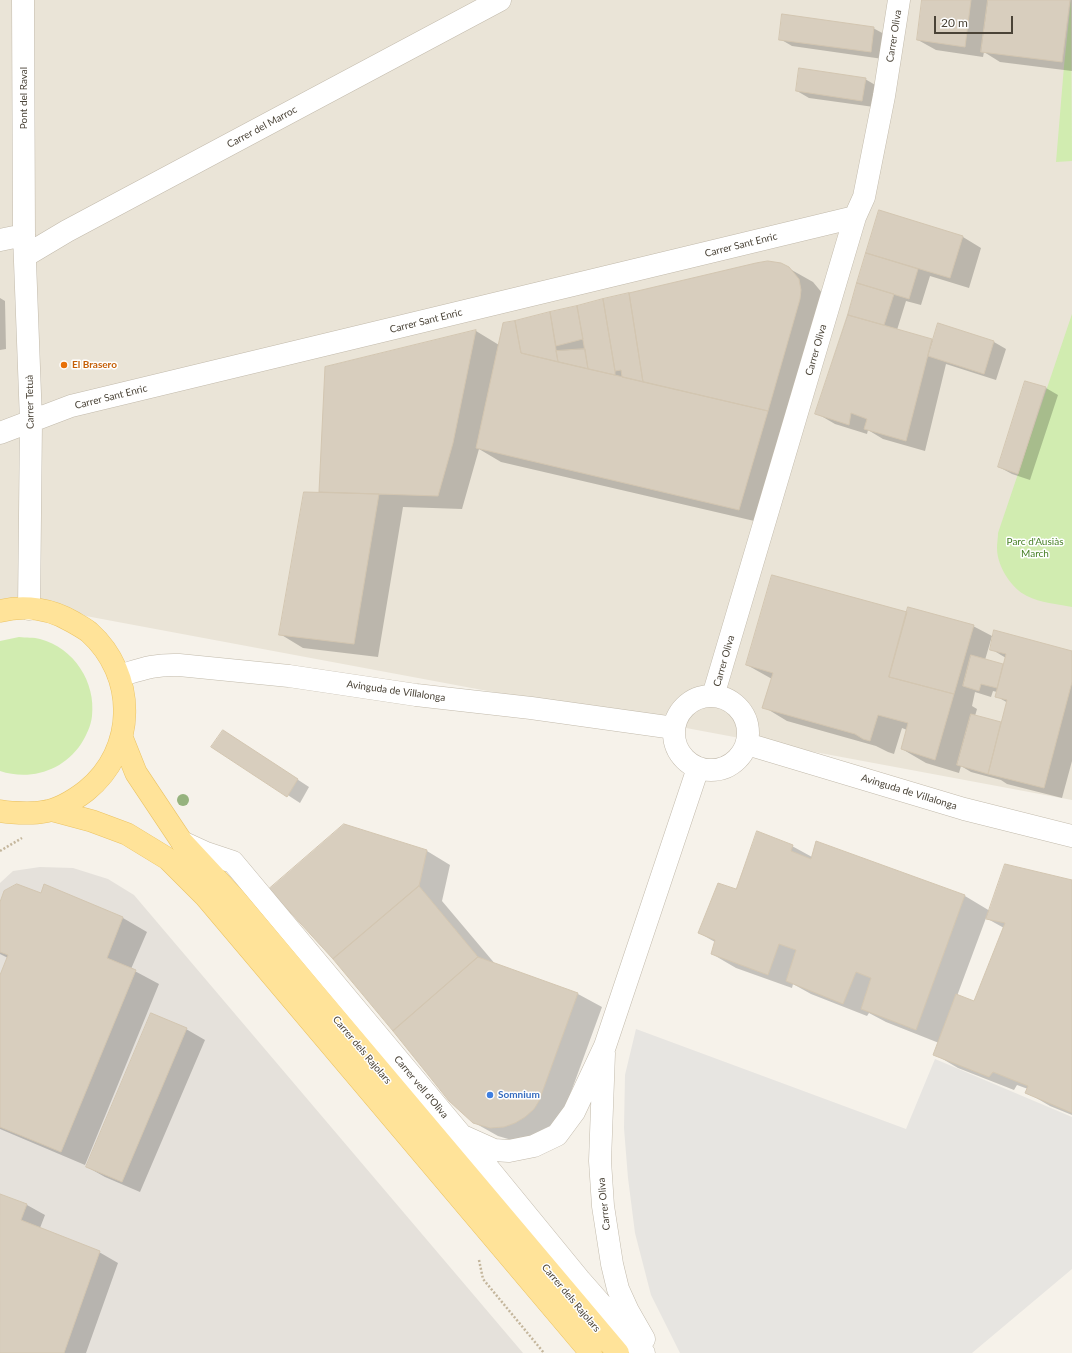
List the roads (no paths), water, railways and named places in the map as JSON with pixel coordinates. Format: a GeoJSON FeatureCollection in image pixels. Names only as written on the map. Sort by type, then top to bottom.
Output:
{"type":"FeatureCollection","features":[{"type":"Feature","properties":{"kind":"main road"},"geometry":{"type":"LineString","coordinates":[[0,611],[11,608],[40,609],[63,616],[88,631],[108,653],[119,676],[125,709],[122,738],[113,760],[97,782],[76,799],[51,810],[42,812],[8,813],[0,811]]}},
{"type":"Feature","properties":{"kind":"main road","name":"Carrer dels Rajolars"},"geometry":{"type":"LineString","coordinates":[[122,738],[136,773],[182,842],[235,899],[618,1353]]}},
{"type":"Feature","properties":{"kind":"main road","name":"Carrer dels Rajolars"},"geometry":{"type":"LineString","coordinates":[[51,810],[92,821],[127,834],[168,859],[205,896],[591,1353]]}},
{"type":"Feature","properties":{"kind":"street","name":"Pont del Raval"},"geometry":{"type":"LineString","coordinates":[[23,0],[24,195]]}},
{"type":"Feature","properties":{"kind":"street","name":"Carrer del Marroc"},"geometry":{"type":"LineString","coordinates":[[0,240],[25,246],[67,231],[500,0]]}},
{"type":"Feature","properties":{"kind":"street","name":"Carrer Oliva"},"geometry":{"type":"LineString","coordinates":[[713,696],[855,217],[866,190],[884,96],[899,0]]}},
{"type":"Feature","properties":{"kind":"street","name":"Carrer Tetuà"},"geometry":{"type":"LineString","coordinates":[[24,195],[31,421],[29,609]]}},
{"type":"Feature","properties":{"kind":"street","name":"Carrer Sant Enric"},"geometry":{"type":"LineString","coordinates":[[0,433],[71,406],[855,217]]}},
{"type":"Feature","properties":{"kind":"street","name":"Avinguda de Villalonga"},"geometry":{"type":"LineString","coordinates":[[119,676],[161,664],[179,665],[289,676],[416,695],[531,708],[674,728]]}},
{"type":"Feature","properties":{"kind":"street"},"geometry":{"type":"LineString","coordinates":[[705,696],[713,696],[728,700],[739,708],[746,719],[748,732],[747,744],[742,754],[725,768],[715,770],[698,768],[684,759],[678,750],[674,728],[684,707],[693,700],[705,696]]}},
{"type":"Feature","properties":{"kind":"street","name":"Avinguda de Villalonga"},"geometry":{"type":"LineString","coordinates":[[747,744],[964,809],[1072,836]]}},
{"type":"Feature","properties":{"kind":"street","name":"Carrer Oliva"},"geometry":{"type":"LineString","coordinates":[[462,1136],[494,1150],[509,1151],[534,1146],[557,1135],[574,1112],[605,1046],[698,768]]}},
{"type":"Feature","properties":{"kind":"street","name":"Carrer vell d'Oliva"},"geometry":{"type":"LineString","coordinates":[[182,842],[206,853],[233,862],[462,1136],[579,1279],[644,1353]]}},
{"type":"Feature","properties":{"kind":"street","name":"Carrer Oliva"},"geometry":{"type":"LineString","coordinates":[[605,1046],[600,1161],[602,1206],[618,1289],[628,1311],[652,1353]]}},
{"type":"Feature","properties":{"kind":"place","name":"El Brasero"},"geometry":{"type":"Point","coordinates":[64,365]}},
{"type":"Feature","properties":{"kind":"place","name":"Somnium"},"geometry":{"type":"Point","coordinates":[490,1095]}},
{"type":"Feature","properties":{"kind":"park label","name":"Parc d'Ausiàs March"},"geometry":{"type":"Point","coordinates":[1035,548]}}]}
